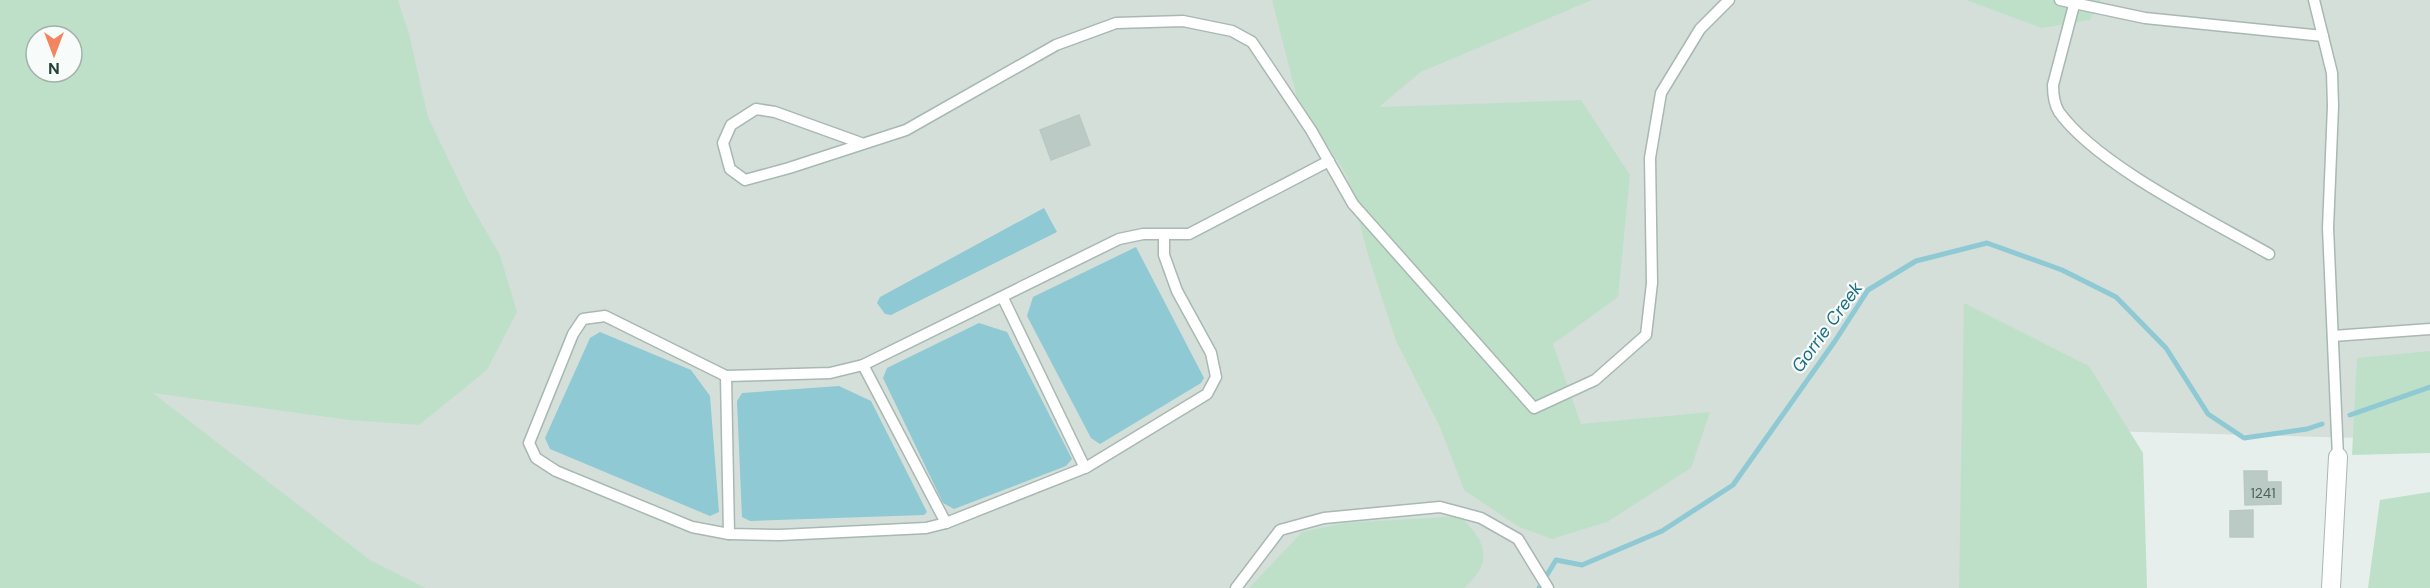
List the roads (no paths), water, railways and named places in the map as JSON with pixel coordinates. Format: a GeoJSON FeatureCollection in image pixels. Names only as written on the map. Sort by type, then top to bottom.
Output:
{"type":"FeatureCollection","features":[{"type":"Feature","properties":{"kind":"street"},"geometry":{"type":"LineString","coordinates":[[2331,588],[2338,457]]}},
{"type":"Feature","properties":{"kind":"lane"},"geometry":{"type":"LineString","coordinates":[[861,143],[775,112],[756,109],[731,125],[723,143],[730,168],[745,180],[906,130],[1056,45],[1116,23],[1183,21],[1233,31],[1252,42],[1329,161],[1353,204],[1534,408],[1595,380],[1646,335],[1652,283],[1650,158],[1661,93],[1700,29],[1730,0]]}},
{"type":"Feature","properties":{"kind":"lane"},"geometry":{"type":"LineString","coordinates":[[2060,0],[2074,5],[2145,18],[2323,36]]}},
{"type":"Feature","properties":{"kind":"lane"},"geometry":{"type":"LineString","coordinates":[[2314,0],[2332,73],[2333,106],[2328,228],[2338,457]]}},
{"type":"Feature","properties":{"kind":"lane"},"geometry":{"type":"LineString","coordinates":[[2074,5],[2053,85],[2053,98],[2058,111],[2094,148],[2151,186],[2269,254]]}},
{"type":"Feature","properties":{"kind":"lane"},"geometry":{"type":"LineString","coordinates":[[1164,234],[1164,255],[1177,291],[1211,353],[1216,377],[1207,394],[1085,468],[946,523],[926,528],[780,535],[729,534],[692,527],[556,471],[536,458],[529,443],[573,334],[583,319],[605,316],[726,376],[830,373],[863,365],[1004,298],[1119,239],[1143,234],[1164,234],[1189,234],[1329,161]]}},
{"type":"Feature","properties":{"kind":"lane"},"geometry":{"type":"LineString","coordinates":[[1004,298],[1085,468]]}},
{"type":"Feature","properties":{"kind":"lane"},"geometry":{"type":"LineString","coordinates":[[2332,336],[2430,329]]}},
{"type":"Feature","properties":{"kind":"lane"},"geometry":{"type":"LineString","coordinates":[[863,365],[946,523]]}},
{"type":"Feature","properties":{"kind":"lane"},"geometry":{"type":"LineString","coordinates":[[726,376],[729,534]]}},
{"type":"Feature","properties":{"kind":"lane"},"geometry":{"type":"LineString","coordinates":[[1236,588],[1280,530],[1324,518],[1440,507],[1481,518],[1518,539],[1548,588]]}},
{"type":"Feature","properties":{"kind":"water"},"geometry":{"type":"Polygon","coordinates":[[[1044,208],[1057,232],[891,315],[885,314],[877,303],[880,297],[1044,208]]]}},
{"type":"Feature","properties":{"kind":"water"},"geometry":{"type":"Polygon","coordinates":[[[1136,247],[1204,378],[1201,383],[1100,444],[1091,438],[1027,316],[1033,297],[1136,247]]]}},
{"type":"Feature","properties":{"kind":"water"},"geometry":{"type":"Polygon","coordinates":[[[979,323],[1007,332],[1072,459],[1066,466],[954,509],[943,503],[883,378],[887,368],[979,323]]]}},
{"type":"Feature","properties":{"kind":"water"},"geometry":{"type":"Polygon","coordinates":[[[600,332],[691,370],[710,396],[719,512],[710,516],[550,449],[545,438],[590,338],[600,332]]]}},
{"type":"Feature","properties":{"kind":"water"},"geometry":{"type":"Polygon","coordinates":[[[839,386],[871,401],[927,512],[924,515],[750,521],[742,517],[737,401],[742,393],[839,386]]]}},
{"type":"Feature","properties":{"kind":"waterway","name":"Gorrie Creek"},"geometry":{"type":"LineString","coordinates":[[1539,588],[1556,560],[1582,565],[1662,531],[1733,485],[1835,341],[1868,290],[1916,261],[1987,243],[2062,270],[2116,297],[2166,348],[2208,414],[2244,438],[2307,429],[2322,424]]}},
{"type":"Feature","properties":{"kind":"waterway","name":"Gorrie Creek"},"geometry":{"type":"LineString","coordinates":[[2350,415],[2430,387]]}}]}
